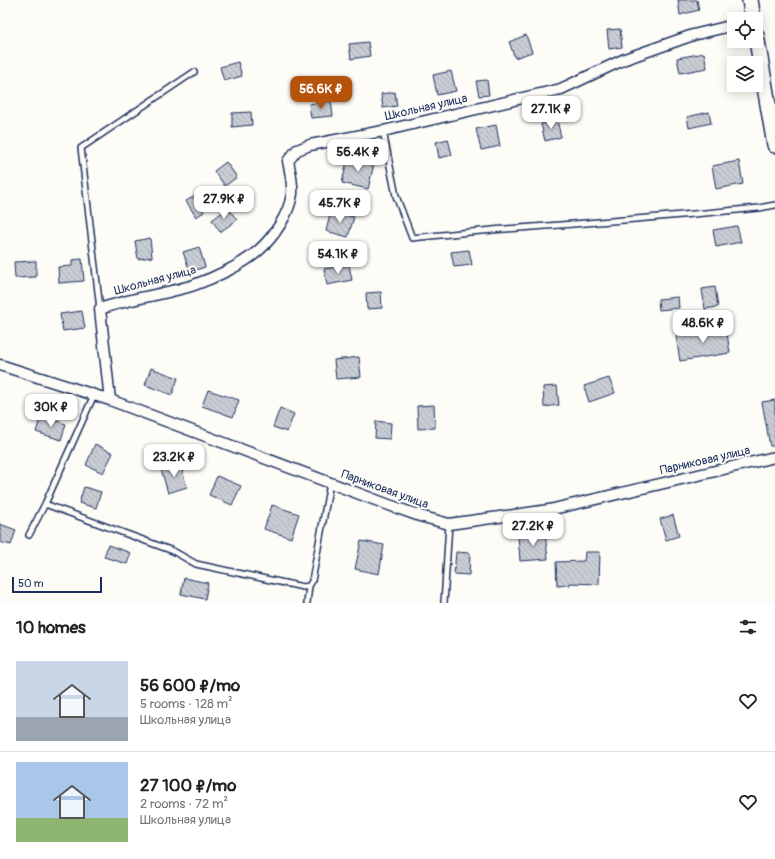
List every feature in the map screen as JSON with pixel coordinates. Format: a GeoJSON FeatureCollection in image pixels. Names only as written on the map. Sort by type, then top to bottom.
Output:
{"type":"FeatureCollection","features":[{"type":"Feature","properties":{"kind":"main road"},"geometry":{"type":"LineString","coordinates":[[750,0],[752,12]]}},
{"type":"Feature","properties":{"kind":"main road"},"geometry":{"type":"LineString","coordinates":[[758,48],[775,145]]}},
{"type":"Feature","properties":{"kind":"street","name":"Школьная улица"},"geometry":{"type":"LineString","coordinates":[[100,309],[116,303],[194,285],[224,272],[258,251],[282,220],[292,194],[292,178],[288,161],[297,150],[310,145],[383,131],[561,89],[625,59],[694,34],[727,27]]}},
{"type":"Feature","properties":{"kind":"street"},"geometry":{"type":"LineString","coordinates":[[100,309],[110,400]]}},
{"type":"Feature","properties":{"kind":"street","name":"Парниковая улица"},"geometry":{"type":"LineString","coordinates":[[0,365],[110,400],[420,516],[449,524],[549,510],[775,456]]}},
{"type":"Feature","properties":{"kind":"lane"},"geometry":{"type":"LineString","coordinates":[[100,309],[81,148],[194,72]]}},
{"type":"Feature","properties":{"kind":"lane"},"geometry":{"type":"LineString","coordinates":[[383,131],[396,196],[412,238],[506,229],[645,219],[759,208],[775,205]]}},
{"type":"Feature","properties":{"kind":"lane"},"geometry":{"type":"LineString","coordinates":[[29,535],[45,504],[94,395]]}},
{"type":"Feature","properties":{"kind":"lane"},"geometry":{"type":"LineString","coordinates":[[307,603],[309,586],[312,581],[330,483]]}},
{"type":"Feature","properties":{"kind":"lane"},"geometry":{"type":"LineString","coordinates":[[45,504],[167,549],[196,564],[303,587],[309,586]]}},
{"type":"Feature","properties":{"kind":"lane"},"geometry":{"type":"LineString","coordinates":[[444,603],[449,524]]}},
{"type":"Feature","properties":{"kind":"building"},"geometry":{"type":"Polygon","coordinates":[[[678,0],[697,0],[699,10],[680,15],[678,0]]]}},
{"type":"Feature","properties":{"kind":"building"},"geometry":{"type":"Polygon","coordinates":[[[620,29],[622,47],[609,49],[607,30],[620,29]]]}},
{"type":"Feature","properties":{"kind":"building"},"geometry":{"type":"Polygon","coordinates":[[[526,35],[532,52],[515,58],[509,42],[526,35]]]}},
{"type":"Feature","properties":{"kind":"building"},"geometry":{"type":"Polygon","coordinates":[[[368,42],[370,56],[351,59],[349,44],[368,42]]]}},
{"type":"Feature","properties":{"kind":"building"},"geometry":{"type":"Polygon","coordinates":[[[704,53],[707,68],[680,73],[677,58],[704,53]]]}},
{"type":"Feature","properties":{"kind":"building"},"geometry":{"type":"Polygon","coordinates":[[[238,62],[242,76],[224,81],[220,67],[238,62]]]}},
{"type":"Feature","properties":{"kind":"building"},"geometry":{"type":"Polygon","coordinates":[[[451,71],[456,91],[437,95],[433,75],[451,71]]]}},
{"type":"Feature","properties":{"kind":"building"},"geometry":{"type":"Polygon","coordinates":[[[487,80],[489,95],[479,96],[476,81],[487,80]]]}},
{"type":"Feature","properties":{"kind":"building"},"geometry":{"type":"Polygon","coordinates":[[[395,92],[397,106],[383,108],[381,94],[395,92]]]}},
{"type":"Feature","properties":{"kind":"building"},"geometry":{"type":"Polygon","coordinates":[[[331,101],[333,116],[311,118],[309,104],[331,101]]]}},
{"type":"Feature","properties":{"kind":"building"},"geometry":{"type":"Polygon","coordinates":[[[251,112],[252,125],[232,127],[232,113],[251,112]]]}},
{"type":"Feature","properties":{"kind":"building"},"geometry":{"type":"Polygon","coordinates":[[[709,112],[711,123],[689,128],[687,117],[709,112]]]}},
{"type":"Feature","properties":{"kind":"building"},"geometry":{"type":"Polygon","coordinates":[[[557,120],[561,137],[545,141],[541,124],[557,120]]]}},
{"type":"Feature","properties":{"kind":"building"},"geometry":{"type":"Polygon","coordinates":[[[496,125],[500,146],[481,150],[476,129],[496,125]]]}},
{"type":"Feature","properties":{"kind":"building"},"geometry":{"type":"Polygon","coordinates":[[[448,139],[452,155],[439,158],[436,142],[448,139]]]}},
{"type":"Feature","properties":{"kind":"building"},"geometry":{"type":"Polygon","coordinates":[[[348,157],[374,164],[368,189],[342,183],[348,157]]]}},
{"type":"Feature","properties":{"kind":"building"},"geometry":{"type":"Polygon","coordinates":[[[739,161],[743,184],[716,189],[712,166],[739,161]]]}},
{"type":"Feature","properties":{"kind":"building"},"geometry":{"type":"Polygon","coordinates":[[[226,162],[237,177],[225,186],[214,171],[226,162]]]}},
{"type":"Feature","properties":{"kind":"building"},"geometry":{"type":"Polygon","coordinates":[[[195,196],[204,212],[196,217],[186,201],[195,196]]]}},
{"type":"Feature","properties":{"kind":"building"},"geometry":{"type":"Polygon","coordinates":[[[228,208],[237,220],[220,232],[212,220],[228,208]]]}},
{"type":"Feature","properties":{"kind":"building"},"geometry":{"type":"Polygon","coordinates":[[[331,211],[354,217],[348,237],[326,231],[331,211]]]}},
{"type":"Feature","properties":{"kind":"building"},"geometry":{"type":"Polygon","coordinates":[[[737,226],[741,242],[716,247],[713,230],[737,226]]]}},
{"type":"Feature","properties":{"kind":"building"},"geometry":{"type":"Polygon","coordinates":[[[150,238],[152,257],[138,259],[135,241],[150,238]]]}},
{"type":"Feature","properties":{"kind":"building"},"geometry":{"type":"Polygon","coordinates":[[[199,247],[205,267],[190,272],[183,252],[199,247]]]}},
{"type":"Feature","properties":{"kind":"building"},"geometry":{"type":"Polygon","coordinates":[[[469,250],[472,265],[454,267],[451,252],[469,250]]]}},
{"type":"Feature","properties":{"kind":"building"},"geometry":{"type":"Polygon","coordinates":[[[82,259],[84,281],[59,283],[58,267],[72,266],[72,260],[82,259]]]}},
{"type":"Feature","properties":{"kind":"building"},"geometry":{"type":"Polygon","coordinates":[[[36,261],[36,277],[15,278],[14,262],[36,261]]]}},
{"type":"Feature","properties":{"kind":"building"},"geometry":{"type":"Polygon","coordinates":[[[349,265],[352,280],[327,285],[324,269],[349,265]]]}},
{"type":"Feature","properties":{"kind":"building"},"geometry":{"type":"Polygon","coordinates":[[[715,287],[718,307],[705,309],[702,289],[715,287]]]}},
{"type":"Feature","properties":{"kind":"building"},"geometry":{"type":"Polygon","coordinates":[[[381,292],[382,308],[367,309],[366,293],[381,292]]]}},
{"type":"Feature","properties":{"kind":"building"},"geometry":{"type":"Polygon","coordinates":[[[678,297],[679,308],[659,310],[658,299],[678,297]]]}},
{"type":"Feature","properties":{"kind":"building"},"geometry":{"type":"Polygon","coordinates":[[[82,311],[85,328],[63,331],[60,314],[82,311]]]}},
{"type":"Feature","properties":{"kind":"building"},"geometry":{"type":"Polygon","coordinates":[[[726,327],[730,353],[680,361],[676,336],[726,327]]]}},
{"type":"Feature","properties":{"kind":"building"},"geometry":{"type":"Polygon","coordinates":[[[359,357],[361,377],[336,379],[334,360],[359,357]]]}},
{"type":"Feature","properties":{"kind":"building"},"geometry":{"type":"Polygon","coordinates":[[[151,368],[178,378],[172,395],[145,385],[151,368]]]}},
{"type":"Feature","properties":{"kind":"building"},"geometry":{"type":"Polygon","coordinates":[[[609,378],[615,393],[589,402],[584,386],[609,378]]]}},
{"type":"Feature","properties":{"kind":"building"},"geometry":{"type":"Polygon","coordinates":[[[557,386],[559,405],[544,407],[543,387],[557,386]]]}},
{"type":"Feature","properties":{"kind":"building"},"geometry":{"type":"Polygon","coordinates":[[[208,390],[239,400],[233,417],[202,406],[208,390]]]}},
{"type":"Feature","properties":{"kind":"building"},"geometry":{"type":"Polygon","coordinates":[[[775,400],[775,446],[770,446],[762,402],[775,400]]]}},
{"type":"Feature","properties":{"kind":"building"},"geometry":{"type":"Polygon","coordinates":[[[434,405],[435,428],[418,429],[417,406],[434,405]]]}},
{"type":"Feature","properties":{"kind":"building"},"geometry":{"type":"Polygon","coordinates":[[[280,408],[294,414],[287,432],[273,427],[280,408]]]}},
{"type":"Feature","properties":{"kind":"building"},"geometry":{"type":"Polygon","coordinates":[[[41,416],[66,424],[61,440],[36,432],[41,416]]]}},
{"type":"Feature","properties":{"kind":"building"},"geometry":{"type":"Polygon","coordinates":[[[376,421],[391,423],[390,439],[375,438],[376,421]]]}},
{"type":"Feature","properties":{"kind":"building"},"geometry":{"type":"Polygon","coordinates":[[[95,444],[113,453],[103,473],[86,465],[95,444]]]}},
{"type":"Feature","properties":{"kind":"building"},"geometry":{"type":"Polygon","coordinates":[[[180,464],[187,487],[168,493],[161,469],[180,464]]]}},
{"type":"Feature","properties":{"kind":"building"},"geometry":{"type":"Polygon","coordinates":[[[217,476],[241,486],[232,505],[209,495],[217,476]]]}},
{"type":"Feature","properties":{"kind":"building"},"geometry":{"type":"Polygon","coordinates":[[[84,487],[101,492],[96,508],[79,503],[84,487]]]}},
{"type":"Feature","properties":{"kind":"building"},"geometry":{"type":"Polygon","coordinates":[[[272,505],[299,514],[291,538],[264,529],[272,505]]]}},
{"type":"Feature","properties":{"kind":"building"},"geometry":{"type":"Polygon","coordinates":[[[673,515],[679,536],[666,540],[660,519],[673,515]]]}},
{"type":"Feature","properties":{"kind":"building"},"geometry":{"type":"Polygon","coordinates":[[[0,524],[16,530],[11,545],[0,542],[0,524]]]}},
{"type":"Feature","properties":{"kind":"building"},"geometry":{"type":"Polygon","coordinates":[[[545,533],[548,559],[520,561],[518,535],[545,533]]]}},
{"type":"Feature","properties":{"kind":"building"},"geometry":{"type":"Polygon","coordinates":[[[361,541],[384,545],[379,574],[355,569],[361,541]]]}},
{"type":"Feature","properties":{"kind":"building"},"geometry":{"type":"Polygon","coordinates":[[[108,545],[131,553],[127,564],[104,557],[108,545]]]}},
{"type":"Feature","properties":{"kind":"building"},"geometry":{"type":"Polygon","coordinates":[[[456,552],[470,553],[469,575],[454,574],[456,552]]]}},
{"type":"Feature","properties":{"kind":"building"},"geometry":{"type":"Polygon","coordinates":[[[585,552],[600,552],[599,584],[569,583],[570,585],[557,586],[556,562],[584,561],[585,552]]]}},
{"type":"Feature","properties":{"kind":"building"},"geometry":{"type":"Polygon","coordinates":[[[184,578],[208,583],[205,599],[181,594],[184,578]]]}}]}
